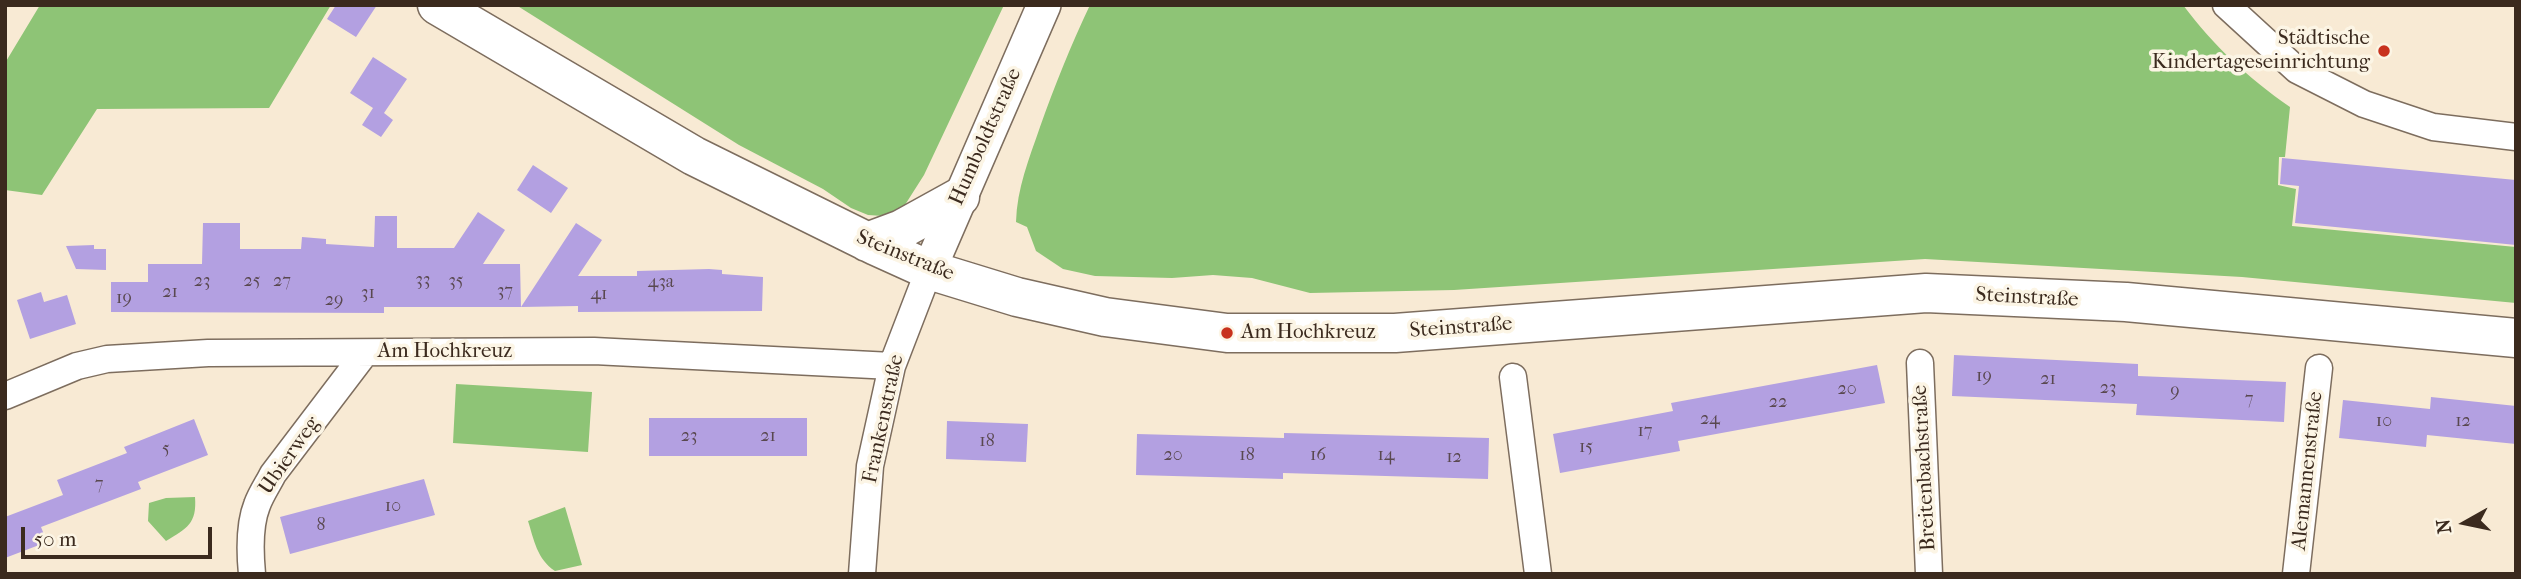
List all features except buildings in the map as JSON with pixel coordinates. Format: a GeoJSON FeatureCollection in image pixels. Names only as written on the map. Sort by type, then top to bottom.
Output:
{"type":"FeatureCollection","features":[{"type":"Feature","properties":{"kind":"main road","name":"Steinstraße"},"geometry":{"type":"LineString","coordinates":[[437,5],[694,156],[867,242],[929,270],[1055,307],[1105,317],[1227,332],[1395,333],[1926,293],[2126,302],[2516,338]]}},
{"type":"Feature","properties":{"kind":"main road"},"geometry":{"type":"LineString","coordinates":[[867,242],[902,229],[960,197]]}},
{"type":"Feature","properties":{"kind":"street","name":"Humboldtstraße"},"geometry":{"type":"LineString","coordinates":[[929,270],[1044,5]]}},
{"type":"Feature","properties":{"kind":"street"},"geometry":{"type":"LineString","coordinates":[[2226,5],[2297,71],[2364,104],[2433,127],[2516,137]]}},
{"type":"Feature","properties":{"kind":"street","name":"Frankenstraße"},"geometry":{"type":"LineString","coordinates":[[862,574],[870,466],[892,366],[929,270]]}},
{"type":"Feature","properties":{"kind":"street","name":"Am Hochkreuz"},"geometry":{"type":"LineString","coordinates":[[5,396],[77,366],[107,359],[208,353],[594,351],[892,366]]}},
{"type":"Feature","properties":{"kind":"street","name":"Ubierweg"},"geometry":{"type":"LineString","coordinates":[[252,574],[250,552],[256,508],[264,490],[273,474],[365,352]]}},
{"type":"Feature","properties":{"kind":"street","name":"Breitenbachstraße"},"geometry":{"type":"LineString","coordinates":[[1920,363],[1929,574]]}},
{"type":"Feature","properties":{"kind":"street","name":"Alemannenstraße"},"geometry":{"type":"LineString","coordinates":[[2296,574],[2319,368]]}},
{"type":"Feature","properties":{"kind":"street"},"geometry":{"type":"LineString","coordinates":[[1513,377],[1538,574]]}},
{"type":"Feature","properties":{"kind":"green space"},"geometry":{"type":"Polygon","coordinates":[[[40,5],[331,5],[269,108],[97,109],[42,195],[5,190],[5,63],[40,5]]]}},
{"type":"Feature","properties":{"kind":"green space"},"geometry":{"type":"Polygon","coordinates":[[[516,5],[1004,5],[924,175],[903,208],[883,216],[868,215],[851,208],[823,189],[739,145],[516,5]]]}},
{"type":"Feature","properties":{"kind":"green space"},"geometry":{"type":"Polygon","coordinates":[[[1090,5],[2183,5],[2232,61],[2290,107],[2285,157],[2279,157],[2278,185],[2296,189],[2292,226],[2516,247],[2516,303],[2242,277],[1925,259],[1454,290],[1310,293],[1252,278],[1213,275],[1172,278],[1095,276],[1063,269],[1036,251],[1027,227],[1016,222],[1021,185],[1032,151],[1090,5]]]}},
{"type":"Feature","properties":{"kind":"green space"},"geometry":{"type":"Polygon","coordinates":[[[456,384],[592,392],[588,452],[453,443],[456,384]]]}},
{"type":"Feature","properties":{"kind":"green space"},"geometry":{"type":"Polygon","coordinates":[[[195,497],[194,513],[189,524],[166,541],[148,521],[149,503],[166,498],[195,497]]]}},
{"type":"Feature","properties":{"kind":"green space"},"geometry":{"type":"Polygon","coordinates":[[[565,507],[582,565],[555,571],[540,555],[528,521],[565,507]]]}},
{"type":"Feature","properties":{"kind":"place","name":"Städtische Kindertageseinrichtung"},"geometry":{"type":"Point","coordinates":[2384,51]}},
{"type":"Feature","properties":{"kind":"place","name":"Am Hochkreuz"},"geometry":{"type":"Point","coordinates":[1227,333]}}]}
